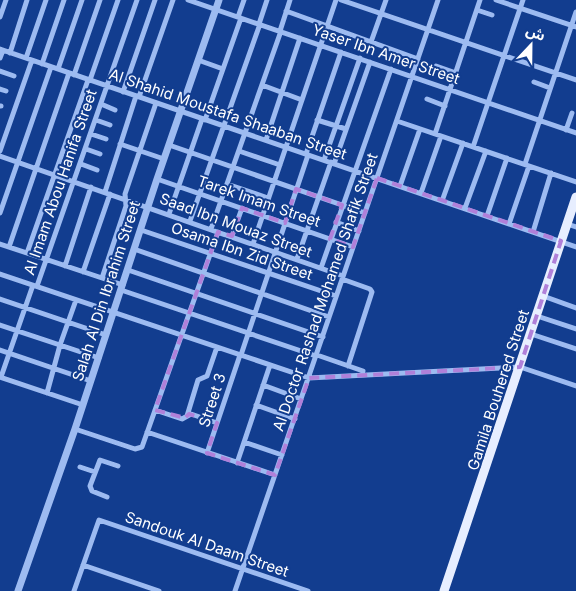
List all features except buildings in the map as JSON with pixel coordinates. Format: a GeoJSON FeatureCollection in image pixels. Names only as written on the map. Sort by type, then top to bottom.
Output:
{"type":"FeatureCollection","features":[{"type":"Feature","properties":{"kind":"main road","name":"Gamila Bouhered Street"},"geometry":{"type":"LineString","coordinates":[[444,591],[561,242],[572,226],[576,197]]}},
{"type":"Feature","properties":{"kind":"street"},"geometry":{"type":"LineString","coordinates":[[0,17],[6,0]]}},
{"type":"Feature","properties":{"kind":"street"},"geometry":{"type":"LineString","coordinates":[[10,53],[27,0]]}},
{"type":"Feature","properties":{"kind":"street"},"geometry":{"type":"LineString","coordinates":[[26,58],[46,0]]}},
{"type":"Feature","properties":{"kind":"street"},"geometry":{"type":"LineString","coordinates":[[42,64],[64,0]]}},
{"type":"Feature","properties":{"kind":"street"},"geometry":{"type":"LineString","coordinates":[[58,69],[82,0]]}},
{"type":"Feature","properties":{"kind":"street"},"geometry":{"type":"LineString","coordinates":[[9,247],[36,168],[100,0]]}},
{"type":"Feature","properties":{"kind":"street"},"geometry":{"type":"LineString","coordinates":[[27,253],[118,0]]}},
{"type":"Feature","properties":{"kind":"street","name":"Al Imam Abou Hanifa Street"},"geometry":{"type":"LineString","coordinates":[[0,377],[25,307],[46,260],[81,164],[137,0]]}},
{"type":"Feature","properties":{"kind":"street"},"geometry":{"type":"LineString","coordinates":[[124,92],[155,0]]}},
{"type":"Feature","properties":{"kind":"street"},"geometry":{"type":"LineString","coordinates":[[83,272],[120,144],[173,0]]}},
{"type":"Feature","properties":{"kind":"street","name":"Yaser Ibn Amer Street"},"geometry":{"type":"LineString","coordinates":[[188,0],[576,133]]}},
{"type":"Feature","properties":{"kind":"street","name":"Salah Al Din Ibrahim Street"},"geometry":{"type":"LineString","coordinates":[[18,591],[83,406],[157,179],[219,0]]}},
{"type":"Feature","properties":{"kind":"street"},"geometry":{"type":"LineString","coordinates":[[169,214],[222,69],[244,0]]}},
{"type":"Feature","properties":{"kind":"street"},"geometry":{"type":"LineString","coordinates":[[190,222],[267,0]]}},
{"type":"Feature","properties":{"kind":"street"},"geometry":{"type":"LineString","coordinates":[[211,229],[290,0]]}},
{"type":"Feature","properties":{"kind":"street"},"geometry":{"type":"LineString","coordinates":[[252,244],[336,0]]}},
{"type":"Feature","properties":{"kind":"street"},"geometry":{"type":"LineString","coordinates":[[341,0],[360,3],[381,14],[576,80]]}},
{"type":"Feature","properties":{"kind":"street"},"geometry":{"type":"LineString","coordinates":[[371,42],[386,0]]}},
{"type":"Feature","properties":{"kind":"street","name":"Al Doctor Rashad Mohamed Shafik Street"},"geometry":{"type":"LineString","coordinates":[[235,591],[438,0]]}},
{"type":"Feature","properties":{"kind":"street"},"geometry":{"type":"LineString","coordinates":[[422,193],[445,106],[480,0]]}},
{"type":"Feature","properties":{"kind":"street"},"geometry":{"type":"LineString","coordinates":[[496,0],[574,26]]}},
{"type":"Feature","properties":{"kind":"street"},"geometry":{"type":"LineString","coordinates":[[473,147],[523,0]]}},
{"type":"Feature","properties":{"kind":"street"},"geometry":{"type":"LineString","coordinates":[[477,10],[492,15]]}},
{"type":"Feature","properties":{"kind":"street"},"geometry":{"type":"LineString","coordinates":[[286,11],[418,59]]}},
{"type":"Feature","properties":{"kind":"street"},"geometry":{"type":"LineString","coordinates":[[509,224],[539,120],[574,26],[576,12]]}},
{"type":"Feature","properties":{"kind":"street"},"geometry":{"type":"LineString","coordinates":[[266,140],[300,38]]}},
{"type":"Feature","properties":{"kind":"street"},"geometry":{"type":"LineString","coordinates":[[0,58],[1,50]]}},
{"type":"Feature","properties":{"kind":"street","name":"Al Shahid Moustafa Shaaban Street"},"geometry":{"type":"LineString","coordinates":[[1,50],[576,247]]}},
{"type":"Feature","properties":{"kind":"street"},"geometry":{"type":"LineString","coordinates":[[276,252],[317,120],[341,52]]}},
{"type":"Feature","properties":{"kind":"street"},"geometry":{"type":"LineString","coordinates":[[324,160],[360,58]]}},
{"type":"Feature","properties":{"kind":"street"},"geometry":{"type":"LineString","coordinates":[[0,151],[32,60]]}},
{"type":"Feature","properties":{"kind":"street"},"geometry":{"type":"LineString","coordinates":[[198,60],[222,69]]}},
{"type":"Feature","properties":{"kind":"street"},"geometry":{"type":"LineString","coordinates":[[297,259],[370,62]]}},
{"type":"Feature","properties":{"kind":"street"},"geometry":{"type":"LineString","coordinates":[[436,66],[456,73]]}},
{"type":"Feature","properties":{"kind":"street"},"geometry":{"type":"LineString","coordinates":[[0,213],[51,67]]}},
{"type":"Feature","properties":{"kind":"street"},"geometry":{"type":"LineString","coordinates":[[320,268],[391,69]]}},
{"type":"Feature","properties":{"kind":"street"},"geometry":{"type":"LineString","coordinates":[[0,71],[14,76]]}},
{"type":"Feature","properties":{"kind":"street"},"geometry":{"type":"LineString","coordinates":[[534,82],[550,88]]}},
{"type":"Feature","properties":{"kind":"street"},"geometry":{"type":"LineString","coordinates":[[262,85],[302,100]]}},
{"type":"Feature","properties":{"kind":"street"},"geometry":{"type":"LineString","coordinates":[[427,99],[445,106]]}},
{"type":"Feature","properties":{"kind":"street"},"geometry":{"type":"LineString","coordinates":[[102,278],[126,206],[126,194],[156,103]]}},
{"type":"Feature","properties":{"kind":"street"},"geometry":{"type":"LineString","coordinates":[[101,104],[116,110]]}},
{"type":"Feature","properties":{"kind":"street"},"geometry":{"type":"LineString","coordinates":[[566,130],[572,113]]}},
{"type":"Feature","properties":{"kind":"street"},"geometry":{"type":"LineString","coordinates":[[96,120],[110,125]]}},
{"type":"Feature","properties":{"kind":"street"},"geometry":{"type":"LineString","coordinates":[[317,120],[346,130]]}},
{"type":"Feature","properties":{"kind":"street"},"geometry":{"type":"LineString","coordinates":[[397,121],[576,182]]}},
{"type":"Feature","properties":{"kind":"street"},"geometry":{"type":"LineString","coordinates":[[400,186],[420,129]]}},
{"type":"Feature","properties":{"kind":"street"},"geometry":{"type":"LineString","coordinates":[[91,134],[106,139]]}},
{"type":"Feature","properties":{"kind":"street"},"geometry":{"type":"LineString","coordinates":[[120,144],[164,159]]}},
{"type":"Feature","properties":{"kind":"street"},"geometry":{"type":"LineString","coordinates":[[442,201],[463,144]]}},
{"type":"Feature","properties":{"kind":"street"},"geometry":{"type":"LineString","coordinates":[[169,145],[365,212]]}},
{"type":"Feature","properties":{"kind":"street"},"geometry":{"type":"LineString","coordinates":[[86,149],[100,154]]}},
{"type":"Feature","properties":{"kind":"street"},"geometry":{"type":"LineString","coordinates":[[239,151],[280,165]]}},
{"type":"Feature","properties":{"kind":"street"},"geometry":{"type":"LineString","coordinates":[[465,208],[486,151]]}},
{"type":"Feature","properties":{"kind":"street","name":"Saad Ibn Mouaz Street"},"geometry":{"type":"LineString","coordinates":[[0,156],[297,259],[370,289],[372,292],[348,366]]}},
{"type":"Feature","properties":{"kind":"street"},"geometry":{"type":"LineString","coordinates":[[487,216],[507,158]]}},
{"type":"Feature","properties":{"kind":"street"},"geometry":{"type":"LineString","coordinates":[[81,164],[97,170]]}},
{"type":"Feature","properties":{"kind":"street"},"geometry":{"type":"LineString","coordinates":[[533,232],[552,173]]}},
{"type":"Feature","properties":{"kind":"street","name":"Tarek Imam Street"},"geometry":{"type":"LineString","coordinates":[[157,179],[353,247]]}},
{"type":"Feature","properties":{"kind":"street"},"geometry":{"type":"LineString","coordinates":[[227,184],[268,198]]}},
{"type":"Feature","properties":{"kind":"street"},"geometry":{"type":"LineString","coordinates":[[65,266],[92,187]]}},
{"type":"Feature","properties":{"kind":"street"},"geometry":{"type":"LineString","coordinates":[[232,236],[242,208]]}},
{"type":"Feature","properties":{"kind":"street"},"geometry":{"type":"LineString","coordinates":[[336,222],[359,230]]}},
{"type":"Feature","properties":{"kind":"street","name":"Osama Ibn Zid Street"},"geometry":{"type":"LineString","coordinates":[[140,230],[336,296]]}},
{"type":"Feature","properties":{"kind":"street"},"geometry":{"type":"LineString","coordinates":[[75,429],[137,449],[142,447],[218,232]]}},
{"type":"Feature","properties":{"kind":"street"},"geometry":{"type":"LineString","coordinates":[[0,244],[102,278],[122,288],[189,313],[362,371]]}},
{"type":"Feature","properties":{"kind":"street"},"geometry":{"type":"LineString","coordinates":[[134,249],[329,317]]}},
{"type":"Feature","properties":{"kind":"street","name":"Street 3"},"geometry":{"type":"LineString","coordinates":[[207,453],[276,252]]}},
{"type":"Feature","properties":{"kind":"street"},"geometry":{"type":"LineString","coordinates":[[128,270],[323,337]]}},
{"type":"Feature","properties":{"kind":"street"},"geometry":{"type":"LineString","coordinates":[[0,274],[309,378],[520,367],[576,386]]}},
{"type":"Feature","properties":{"kind":"street"},"geometry":{"type":"LineString","coordinates":[[543,296],[576,308]]}},
{"type":"Feature","properties":{"kind":"street"},"geometry":{"type":"LineString","coordinates":[[0,299],[106,335]]}},
{"type":"Feature","properties":{"kind":"street"},"geometry":{"type":"LineString","coordinates":[[47,393],[60,345],[76,300]]}},
{"type":"Feature","properties":{"kind":"street"},"geometry":{"type":"LineString","coordinates":[[537,316],[576,329]]}},
{"type":"Feature","properties":{"kind":"street"},"geometry":{"type":"LineString","coordinates":[[0,325],[99,358]]}},
{"type":"Feature","properties":{"kind":"street"},"geometry":{"type":"LineString","coordinates":[[531,334],[576,349]]}},
{"type":"Feature","properties":{"kind":"street"},"geometry":{"type":"LineString","coordinates":[[187,416],[198,380],[206,376],[217,347]]}},
{"type":"Feature","properties":{"kind":"street"},"geometry":{"type":"LineString","coordinates":[[0,350],[91,381]]}},
{"type":"Feature","properties":{"kind":"street"},"geometry":{"type":"LineString","coordinates":[[237,463],[270,365]]}},
{"type":"Feature","properties":{"kind":"street"},"geometry":{"type":"LineString","coordinates":[[0,377],[83,406]]}},
{"type":"Feature","properties":{"kind":"street"},"geometry":{"type":"LineString","coordinates":[[263,385],[301,399]]}},
{"type":"Feature","properties":{"kind":"street"},"geometry":{"type":"LineString","coordinates":[[256,405],[295,419]]}},
{"type":"Feature","properties":{"kind":"street"},"geometry":{"type":"LineString","coordinates":[[155,410],[180,418],[191,414],[217,423]]}},
{"type":"Feature","properties":{"kind":"street"},"geometry":{"type":"LineString","coordinates":[[147,432],[275,475]]}},
{"type":"Feature","properties":{"kind":"street"},"geometry":{"type":"LineString","coordinates":[[244,442],[282,455]]}},
{"type":"Feature","properties":{"kind":"street"},"geometry":{"type":"LineString","coordinates":[[107,497],[90,489],[95,472],[100,460],[118,466]]}},
{"type":"Feature","properties":{"kind":"street"},"geometry":{"type":"LineString","coordinates":[[80,467],[95,472]]}},
{"type":"Feature","properties":{"kind":"street","name":"Sandouk Al Daam Street"},"geometry":{"type":"LineString","coordinates":[[83,565],[99,520],[308,591]]}},
{"type":"Feature","properties":{"kind":"street"},"geometry":{"type":"LineString","coordinates":[[74,591],[83,565],[159,591]]}},
{"type":"Feature","properties":{"kind":"highlighted area"},"geometry":{"type":"Polygon","coordinates":[[[377,178],[561,241],[520,367],[309,378],[275,475],[207,453],[217,423],[189,414],[185,418],[155,410],[218,232],[232,236],[242,208],[285,223],[296,189],[342,205],[330,239],[353,247],[377,178]]]}}]}
